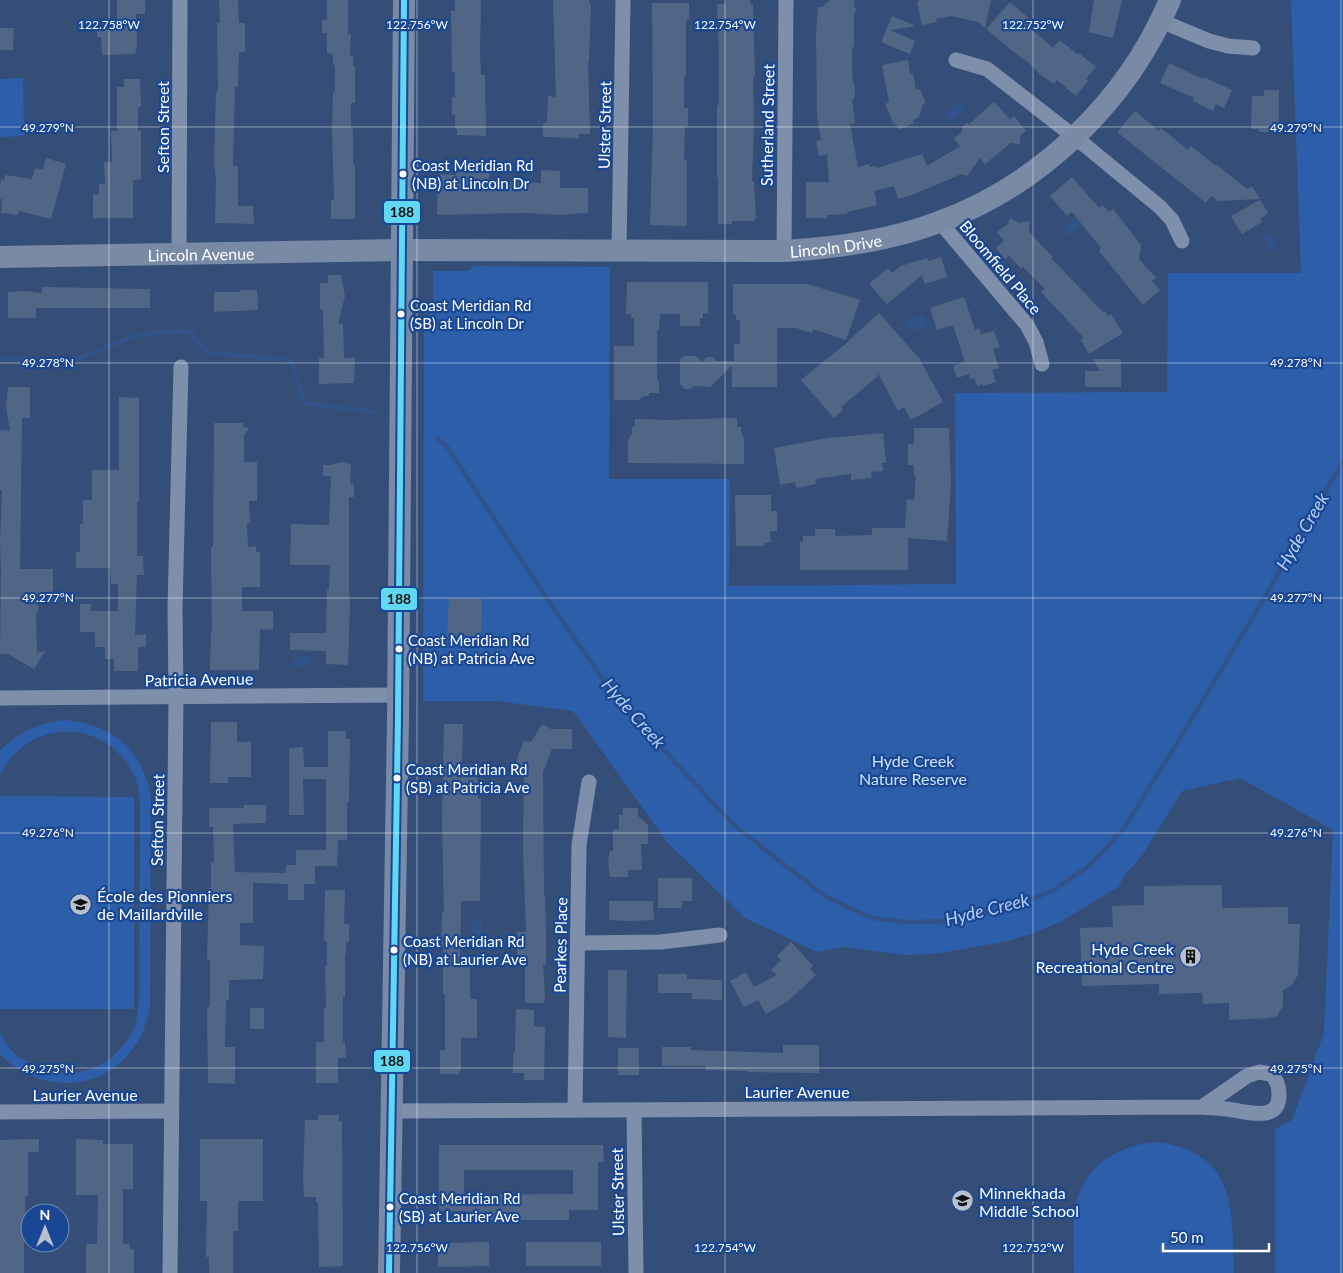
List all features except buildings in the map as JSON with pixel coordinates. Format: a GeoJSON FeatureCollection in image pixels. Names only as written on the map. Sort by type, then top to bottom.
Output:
{"type":"FeatureCollection","features":[{"type":"Feature","properties":{"kind":"main road"},"geometry":{"type":"LineString","coordinates":[[389,1273],[398,695],[404,0]]}},
{"type":"Feature","properties":{"kind":"main road","name":"Lincoln Drive"},"geometry":{"type":"LineString","coordinates":[[402,250],[784,251],[850,246],[905,234],[972,209],[1034,170],[1075,137],[1118,90],[1141,56],[1161,21],[1170,0]]}},
{"type":"Feature","properties":{"kind":"main road","name":"Lincoln Avenue"},"geometry":{"type":"LineString","coordinates":[[0,257],[402,250]]}},
{"type":"Feature","properties":{"kind":"street","name":"Sefton Street"},"geometry":{"type":"LineString","coordinates":[[179,253],[180,0]]}},
{"type":"Feature","properties":{"kind":"street","name":"Ulster Street"},"geometry":{"type":"LineString","coordinates":[[619,250],[623,0]]}},
{"type":"Feature","properties":{"kind":"street","name":"Sutherland Street"},"geometry":{"type":"LineString","coordinates":[[784,251],[786,0]]}},
{"type":"Feature","properties":{"kind":"street"},"geometry":{"type":"LineString","coordinates":[[1161,21],[1228,46],[1253,48]]}},
{"type":"Feature","properties":{"kind":"street"},"geometry":{"type":"LineString","coordinates":[[956,60],[987,69],[1075,137],[1160,207],[1172,220],[1182,241]]}},
{"type":"Feature","properties":{"kind":"street","name":"Bloomfield Place"},"geometry":{"type":"LineString","coordinates":[[940,222],[1027,325],[1036,342],[1042,364]]}},
{"type":"Feature","properties":{"kind":"street","name":"Sefton Street"},"geometry":{"type":"LineString","coordinates":[[170,1273],[176,697],[175,608],[181,368]]}},
{"type":"Feature","properties":{"kind":"street","name":"Patricia Avenue"},"geometry":{"type":"LineString","coordinates":[[0,698],[398,695]]}},
{"type":"Feature","properties":{"kind":"street","name":"Pearkes Place"},"geometry":{"type":"LineString","coordinates":[[576,1110],[579,845],[590,782]]}},
{"type":"Feature","properties":{"kind":"street"},"geometry":{"type":"LineString","coordinates":[[578,943],[661,942],[720,935]]}},
{"type":"Feature","properties":{"kind":"street","name":"Laurier Avenue"},"geometry":{"type":"LineString","coordinates":[[392,1111],[1202,1107],[1264,1114],[1271,1112],[1278,1104],[1279,1088],[1271,1074],[1259,1072],[1247,1076],[1202,1107]]}},
{"type":"Feature","properties":{"kind":"street","name":"Ulster Street"},"geometry":{"type":"LineString","coordinates":[[634,1110],[636,1273]]}},
{"type":"Feature","properties":{"kind":"street","name":"Laurier Avenue"},"geometry":{"type":"LineString","coordinates":[[0,1112],[171,1111]]}},
{"type":"Feature","properties":{"kind":"green space","name":"Hyde Creek Nature Reserve"},"geometry":{"type":"Polygon","coordinates":[[[1291,0],[1343,0],[1343,1273],[1275,1273],[1275,1129],[1292,1120],[1324,1033],[1333,830],[1240,778],[1182,791],[1143,854],[1125,875],[1118,887],[1062,921],[1034,933],[1008,941],[935,954],[905,955],[843,947],[817,952],[745,918],[667,842],[573,711],[497,701],[423,701],[424,320],[433,310],[433,271],[469,271],[474,266],[610,267],[609,479],[730,479],[729,586],[956,584],[955,393],[1167,392],[1168,273],[1301,273],[1291,0]]]}},
{"type":"Feature","properties":{"kind":"green space"},"geometry":{"type":"Polygon","coordinates":[[[23,78],[24,136],[0,137],[0,79],[23,78]]]}},
{"type":"Feature","properties":{"kind":"green space"},"geometry":{"type":"Polygon","coordinates":[[[65,720],[98,727],[123,742],[141,766],[151,798],[150,1006],[146,1024],[135,1046],[118,1065],[102,1075],[85,1081],[67,1083],[48,1081],[31,1076],[14,1067],[0,1054],[0,1032],[6,1044],[26,1062],[52,1071],[66,1073],[79,1072],[99,1066],[117,1052],[132,1034],[136,1023],[139,996],[140,807],[135,777],[120,755],[104,742],[85,734],[66,732],[47,735],[29,743],[13,756],[0,775],[0,751],[7,744],[38,726],[65,720]]]}},
{"type":"Feature","properties":{"kind":"green space"},"geometry":{"type":"Polygon","coordinates":[[[0,796],[134,797],[134,1009],[0,1009],[0,796]]]}},
{"type":"Feature","properties":{"kind":"green space"},"geometry":{"type":"Polygon","coordinates":[[[1158,1142],[1184,1148],[1203,1158],[1216,1172],[1225,1188],[1230,1206],[1234,1273],[1074,1273],[1073,1232],[1075,1208],[1085,1180],[1104,1160],[1116,1153],[1130,1147],[1158,1142]]]}},
{"type":"Feature","properties":{"kind":"shaded area"},"geometry":{"type":"Polygon","coordinates":[[[960,101],[966,109],[951,122],[944,114],[960,101]]]}},
{"type":"Feature","properties":{"kind":"shaded area"},"geometry":{"type":"Polygon","coordinates":[[[1076,218],[1082,225],[1068,236],[1063,229],[1076,218]]]}},
{"type":"Feature","properties":{"kind":"shaded area"},"geometry":{"type":"Polygon","coordinates":[[[1268,233],[1272,235],[1277,247],[1274,252],[1269,250],[1264,239],[1268,233]]]}},
{"type":"Feature","properties":{"kind":"shaded area"},"geometry":{"type":"Polygon","coordinates":[[[921,315],[929,323],[910,332],[906,321],[921,315]]]}},
{"type":"Feature","properties":{"kind":"shaded area"},"geometry":{"type":"Polygon","coordinates":[[[305,655],[310,657],[310,662],[299,668],[294,667],[292,664],[293,660],[305,655]]]}},
{"type":"Feature","properties":{"kind":"shaded area"},"geometry":{"type":"Polygon","coordinates":[[[471,921],[482,921],[482,944],[471,944],[471,921]]]}},
{"type":"Feature","properties":{"kind":"waterway","name":"Hyde Creek"},"geometry":{"type":"LineString","coordinates":[[0,359],[78,359],[137,335],[186,331],[193,334],[205,351],[209,353],[290,361],[305,402],[374,412]]}},
{"type":"Feature","properties":{"kind":"waterway","name":"Hyde Creek"},"geometry":{"type":"LineString","coordinates":[[438,439],[448,448],[541,590],[607,685],[640,725],[735,826],[826,897],[872,918],[907,922],[949,921],[1010,908],[1052,891],[1086,868],[1107,847],[1124,828],[1179,740],[1256,612],[1343,461]]}},
{"type":"Feature","properties":{"kind":"transit line","name":"188"},"geometry":{"type":"LineString","coordinates":[[389,1273],[398,718],[404,0]]}},
{"type":"Feature","properties":{"kind":"place","name":"Coast Meridian Rd (NB) at Lincoln Dr"},"geometry":{"type":"Point","coordinates":[403,174]}},
{"type":"Feature","properties":{"kind":"place","name":"Coast Meridian Rd (SB) at Lincoln Dr"},"geometry":{"type":"Point","coordinates":[401,314]}},
{"type":"Feature","properties":{"kind":"place","name":"Coast Meridian Rd (NB) at Patricia Ave"},"geometry":{"type":"Point","coordinates":[399,649]}},
{"type":"Feature","properties":{"kind":"place","name":"Coast Meridian Rd (SB) at Patricia Ave"},"geometry":{"type":"Point","coordinates":[397,778]}},
{"type":"Feature","properties":{"kind":"place","name":"École des Pionniers de Maillardville"},"geometry":{"type":"Point","coordinates":[81,904]}},
{"type":"Feature","properties":{"kind":"place","name":"Coast Meridian Rd (NB) at Laurier Ave"},"geometry":{"type":"Point","coordinates":[394,950]}},
{"type":"Feature","properties":{"kind":"place","name":"Hyde Creek Recreational Centre"},"geometry":{"type":"Point","coordinates":[1190,957]}},
{"type":"Feature","properties":{"kind":"place","name":"Minnekhada Middle School"},"geometry":{"type":"Point","coordinates":[963,1201]}},
{"type":"Feature","properties":{"kind":"place","name":"Coast Meridian Rd (SB) at Laurier Ave"},"geometry":{"type":"Point","coordinates":[390,1207]}}]}
